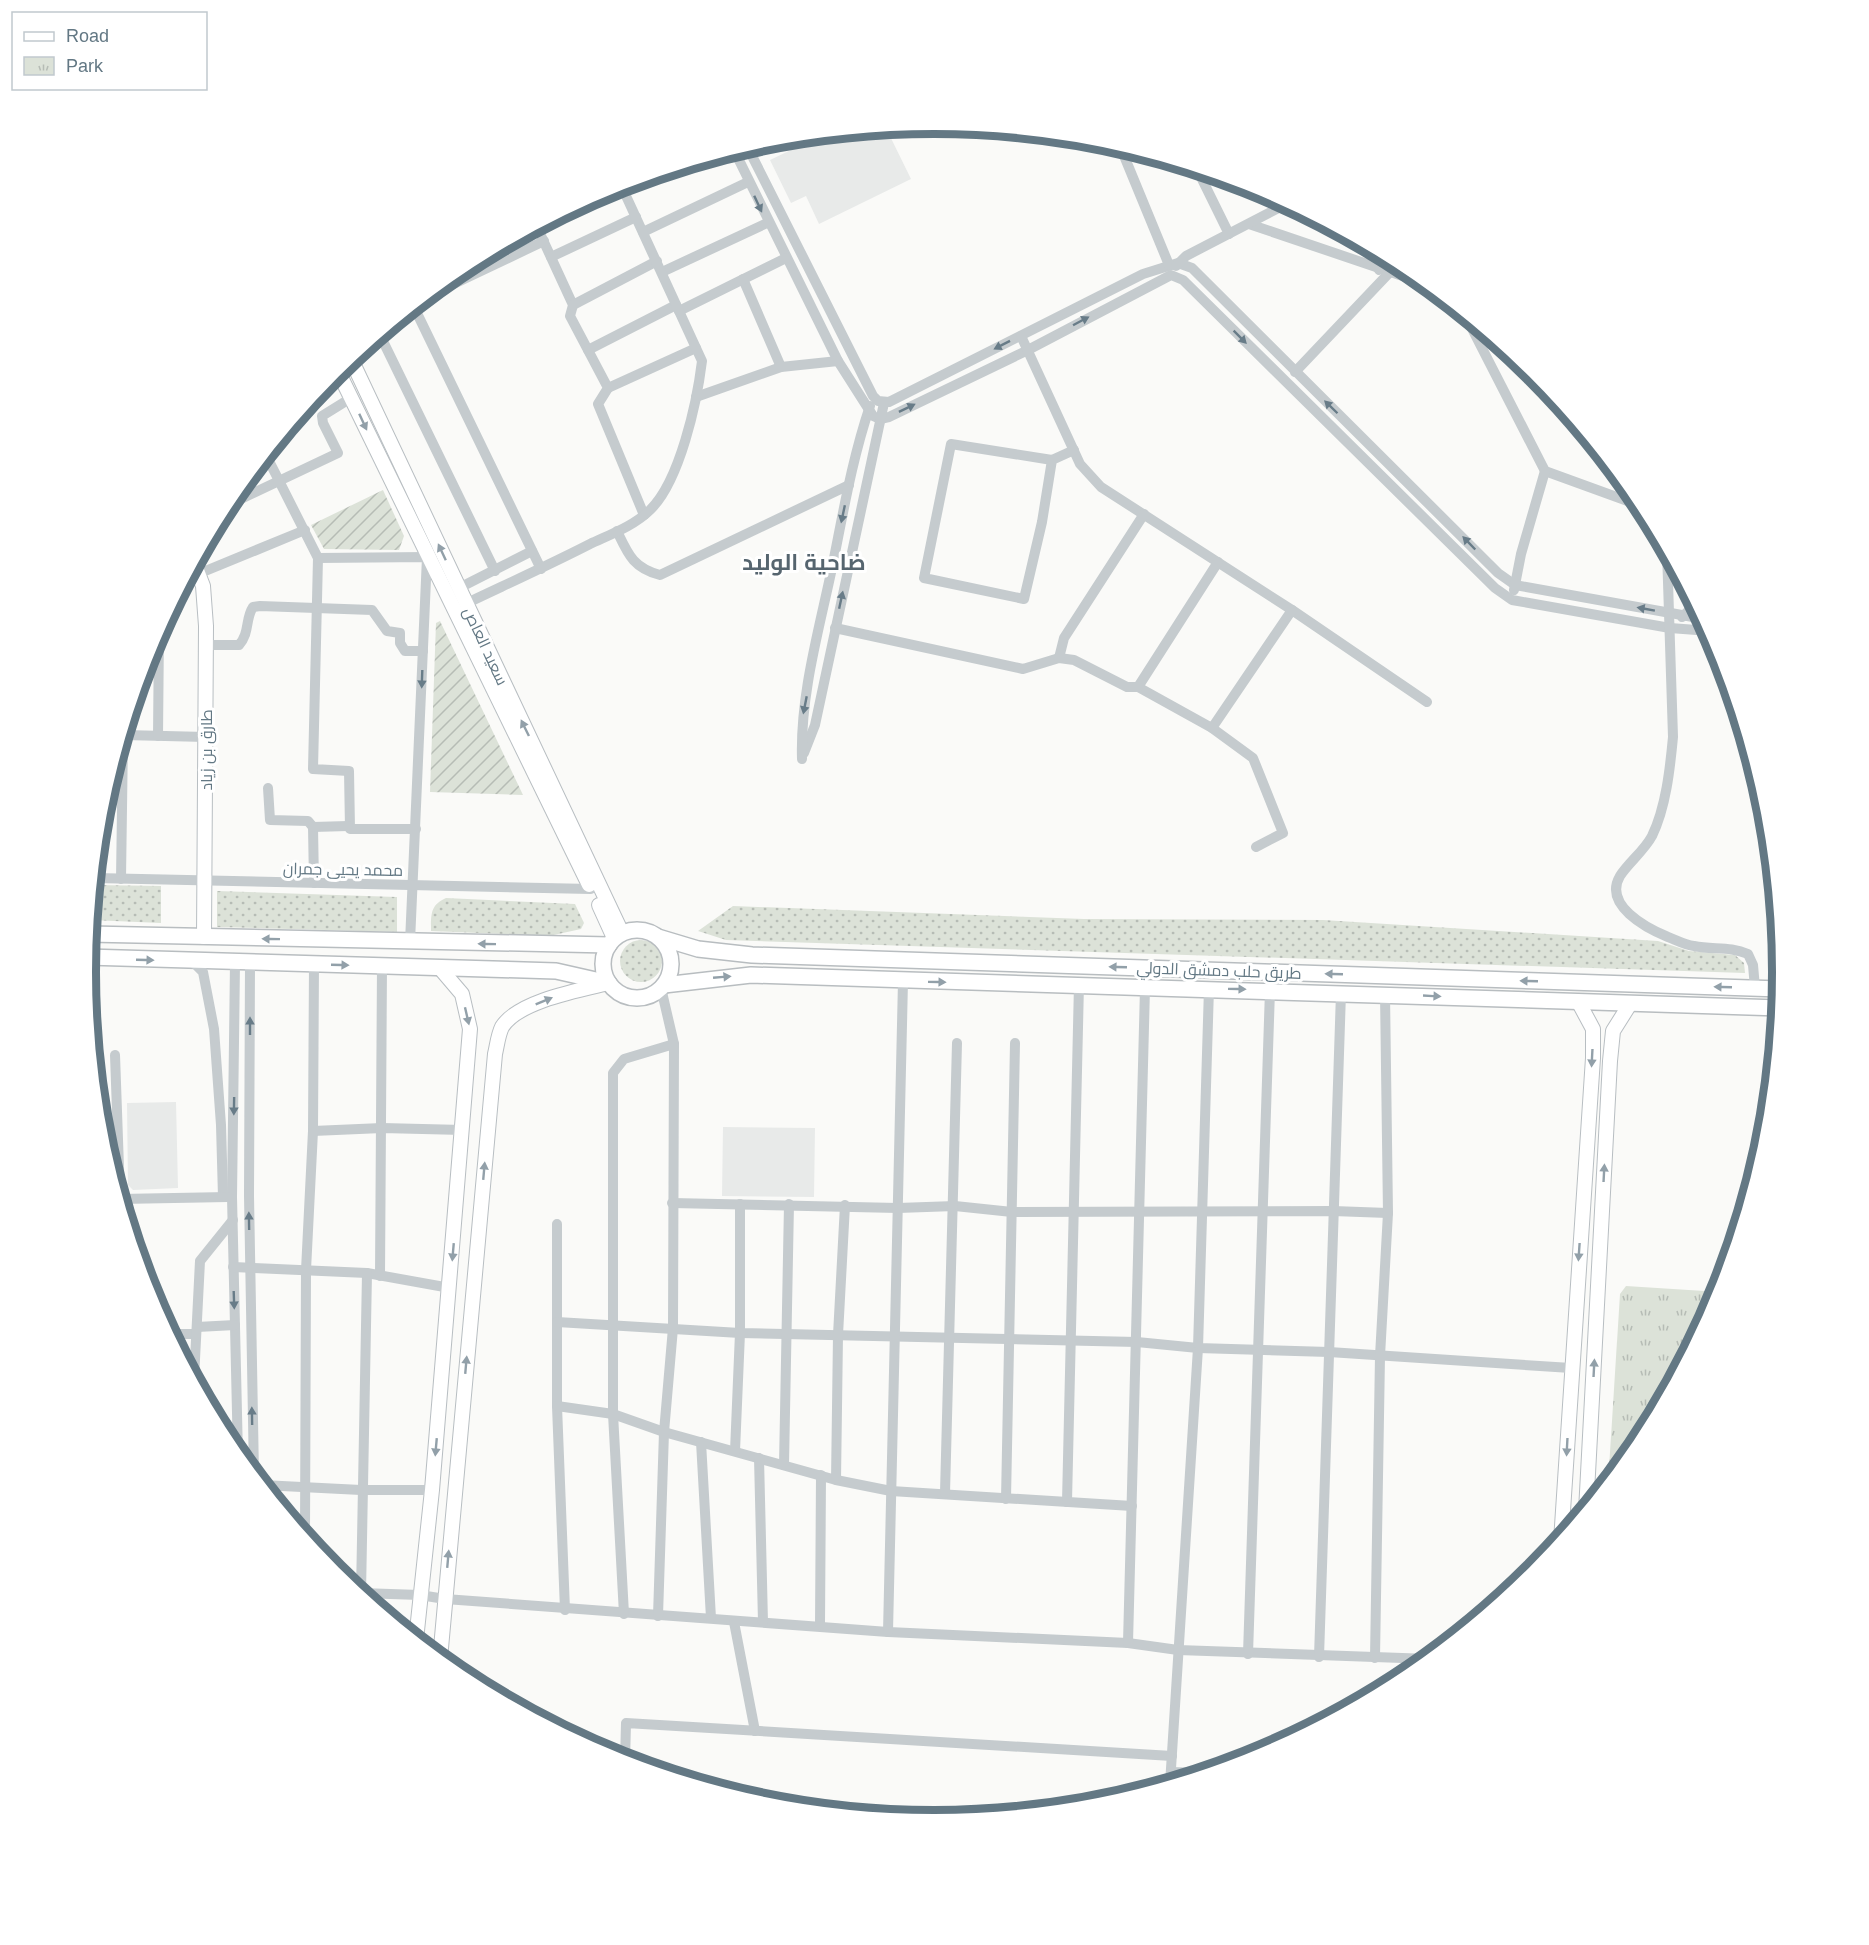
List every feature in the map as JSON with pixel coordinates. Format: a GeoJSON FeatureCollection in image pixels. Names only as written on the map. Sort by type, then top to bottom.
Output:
{"type":"FeatureCollection","features":[{"type":"Feature","properties":{"kind":"highway"},"geometry":{"type":"LineString","coordinates":[[97,934],[410,942],[615,938],[646,930],[658,937],[670,955],[671,965],[662,987],[644,998],[628,997],[609,983],[556,971],[97,957]]}},
{"type":"Feature","properties":{"kind":"highway","name":"طريق حلب دمشق الدولي"},"geometry":{"type":"LineString","coordinates":[[658,937],[698,949],[752,955],[1772,989]]}},
{"type":"Feature","properties":{"kind":"highway"},"geometry":{"type":"LineString","coordinates":[[609,983],[603,963],[615,938]]}},
{"type":"Feature","properties":{"kind":"highway","name":"طريق حلب دمشق الدولي"},"geometry":{"type":"LineString","coordinates":[[662,987],[752,975],[1772,1008]]}},
{"type":"Feature","properties":{"kind":"main road","name":"سعيد العاص"},"geometry":{"type":"LineString","coordinates":[[355,368],[459,588],[615,938]]}},
{"type":"Feature","properties":{"kind":"main road"},"geometry":{"type":"LineString","coordinates":[[343,379],[427,557],[615,938]]}},
{"type":"Feature","properties":{"kind":"main road","name":"طارق بن زياد"},"geometry":{"type":"LineString","coordinates":[[198,573],[203,586],[206,645],[204,937]]}},
{"type":"Feature","properties":{"kind":"main road"},"geometry":{"type":"LineString","coordinates":[[417,1632],[432,1490],[464,1130],[470,1029],[462,994],[439,967]]}},
{"type":"Feature","properties":{"kind":"main road"},"geometry":{"type":"LineString","coordinates":[[441,1650],[495,1054],[502,1027],[522,1010],[557,996],[609,983]]}},
{"type":"Feature","properties":{"kind":"main road"},"geometry":{"type":"LineString","coordinates":[[1562,1528],[1593,1038],[1593,1029],[1579,1003]]}},
{"type":"Feature","properties":{"kind":"main road"},"geometry":{"type":"LineString","coordinates":[[1587,1499],[1610,1061],[1613,1031],[1630,1004]]}},
{"type":"Feature","properties":{"kind":"street"},"geometry":{"type":"LineString","coordinates":[[751,155],[873,396],[884,403]]}},
{"type":"Feature","properties":{"kind":"street"},"geometry":{"type":"LineString","coordinates":[[1128,157],[1173,267],[1183,280],[1495,588],[1512,600],[1670,628],[1699,630]]}},
{"type":"Feature","properties":{"kind":"street"},"geometry":{"type":"LineString","coordinates":[[738,158],[767,223],[838,361],[868,412],[880,419],[890,417],[1026,351],[1229,234],[1278,208]]}},
{"type":"Feature","properties":{"kind":"street"},"geometry":{"type":"LineString","coordinates":[[1201,177],[1229,234]]}},
{"type":"Feature","properties":{"kind":"street"},"geometry":{"type":"LineString","coordinates":[[643,232],[748,182]]}},
{"type":"Feature","properties":{"kind":"street"},"geometry":{"type":"LineString","coordinates":[[465,604],[541,569],[644,515],[651,509],[674,475],[696,397],[702,361],[625,194]]}},
{"type":"Feature","properties":{"kind":"street"},"geometry":{"type":"LineString","coordinates":[[551,257],[636,217]]}},
{"type":"Feature","properties":{"kind":"street"},"geometry":{"type":"LineString","coordinates":[[662,272],[767,223]]}},
{"type":"Feature","properties":{"kind":"street"},"geometry":{"type":"LineString","coordinates":[[1249,224],[1402,277]]}},
{"type":"Feature","properties":{"kind":"street"},"geometry":{"type":"LineString","coordinates":[[540,233],[573,305],[570,316],[608,388]]}},
{"type":"Feature","properties":{"kind":"street"},"geometry":{"type":"LineString","coordinates":[[475,271],[544,242]]}},
{"type":"Feature","properties":{"kind":"street"},"geometry":{"type":"LineString","coordinates":[[588,350],[786,258]]}},
{"type":"Feature","properties":{"kind":"street"},"geometry":{"type":"LineString","coordinates":[[573,305],[657,261]]}},
{"type":"Feature","properties":{"kind":"street"},"geometry":{"type":"LineString","coordinates":[[1377,261],[1384,271]]}},
{"type":"Feature","properties":{"kind":"street"},"geometry":{"type":"LineString","coordinates":[[873,396],[849,485],[801,727],[802,759],[815,725],[884,403],[1143,274],[1173,267],[1192,268],[1498,573],[1515,585],[1694,618]]}},
{"type":"Feature","properties":{"kind":"street"},"geometry":{"type":"LineString","coordinates":[[1295,372],[1384,271]]}},
{"type":"Feature","properties":{"kind":"street"},"geometry":{"type":"LineString","coordinates":[[743,279],[781,367]]}},
{"type":"Feature","properties":{"kind":"street"},"geometry":{"type":"LineString","coordinates":[[417,313],[541,569]]}},
{"type":"Feature","properties":{"kind":"street"},"geometry":{"type":"LineString","coordinates":[[1473,330],[1545,471],[1628,501]]}},
{"type":"Feature","properties":{"kind":"street"},"geometry":{"type":"LineString","coordinates":[[1021,336],[1080,464],[1101,487],[1292,610],[1427,702]]}},
{"type":"Feature","properties":{"kind":"street"},"geometry":{"type":"LineString","coordinates":[[383,341],[495,571]]}},
{"type":"Feature","properties":{"kind":"street"},"geometry":{"type":"LineString","coordinates":[[644,515],[597,404],[608,388],[696,348]]}},
{"type":"Feature","properties":{"kind":"street"},"geometry":{"type":"LineString","coordinates":[[696,397],[781,367],[838,361]]}},
{"type":"Feature","properties":{"kind":"street"},"geometry":{"type":"LineString","coordinates":[[243,498],[338,453],[323,423],[322,416],[351,398]]}},
{"type":"Feature","properties":{"kind":"street"},"geometry":{"type":"LineString","coordinates":[[1052,460],[1042,522],[1024,599],[924,578],[951,444],[1052,460],[1074,450]]}},
{"type":"Feature","properties":{"kind":"street"},"geometry":{"type":"LineString","coordinates":[[269,462],[318,558],[312,765],[317,770],[349,771],[348,826]]}},
{"type":"Feature","properties":{"kind":"street"},"geometry":{"type":"LineString","coordinates":[[1512,600],[1521,554],[1545,471]]}},
{"type":"Feature","properties":{"kind":"street"},"geometry":{"type":"LineString","coordinates":[[617,531],[630,557],[645,571],[660,575],[849,485]]}},
{"type":"Feature","properties":{"kind":"street"},"geometry":{"type":"LineString","coordinates":[[1059,658],[1064,638],[1144,514]]}},
{"type":"Feature","properties":{"kind":"street"},"geometry":{"type":"LineString","coordinates":[[200,567],[305,530]]}},
{"type":"Feature","properties":{"kind":"street"},"geometry":{"type":"LineString","coordinates":[[459,588],[532,551]]}},
{"type":"Feature","properties":{"kind":"street"},"geometry":{"type":"LineString","coordinates":[[318,558],[427,557],[410,942]]}},
{"type":"Feature","properties":{"kind":"street"},"geometry":{"type":"LineString","coordinates":[[1138,687],[1218,562]]}},
{"type":"Feature","properties":{"kind":"street"},"geometry":{"type":"LineString","coordinates":[[1668,566],[1672,737],[1670,767],[1651,837],[1619,878],[1616,891],[1620,904],[1634,917],[1665,936],[1693,946],[1735,949],[1748,954],[1753,965],[1755,988]]}},
{"type":"Feature","properties":{"kind":"street"},"geometry":{"type":"LineString","coordinates":[[206,645],[239,645],[248,630],[249,612],[253,607],[317,608],[372,610],[387,631],[400,633],[400,643],[405,651],[423,651]]}},
{"type":"Feature","properties":{"kind":"street"},"geometry":{"type":"LineString","coordinates":[[1682,616],[1690,609]]}},
{"type":"Feature","properties":{"kind":"street"},"geometry":{"type":"LineString","coordinates":[[1212,728],[1292,610]]}},
{"type":"Feature","properties":{"kind":"street"},"geometry":{"type":"LineString","coordinates":[[835,628],[1023,669],[1059,658],[1074,660],[1126,687],[1138,687],[1212,728],[1253,758],[1282,833],[1256,847]]}},
{"type":"Feature","properties":{"kind":"street"},"geometry":{"type":"LineString","coordinates":[[158,736],[159,655]]}},
{"type":"Feature","properties":{"kind":"street"},"geometry":{"type":"LineString","coordinates":[[130,736],[206,736]]}},
{"type":"Feature","properties":{"kind":"street"},"geometry":{"type":"LineString","coordinates":[[121,879],[123,765]]}},
{"type":"Feature","properties":{"kind":"street"},"geometry":{"type":"LineString","coordinates":[[268,788],[270,820],[309,821],[313,827],[314,883]]}},
{"type":"Feature","properties":{"kind":"street"},"geometry":{"type":"LineString","coordinates":[[313,827],[348,826],[354,830],[416,829]]}},
{"type":"Feature","properties":{"kind":"street","name":"محمد يحيى جمران"},"geometry":{"type":"LineString","coordinates":[[102,878],[591,889]]}},
{"type":"Feature","properties":{"kind":"street"},"geometry":{"type":"LineString","coordinates":[[192,961],[203,972],[214,1029],[228,1197],[233,1220],[238,1439]]}},
{"type":"Feature","properties":{"kind":"street"},"geometry":{"type":"LineString","coordinates":[[228,1197],[243,963]]}},
{"type":"Feature","properties":{"kind":"street"},"geometry":{"type":"LineString","coordinates":[[243,963],[254,1462]]}},
{"type":"Feature","properties":{"kind":"street"},"geometry":{"type":"LineString","coordinates":[[305,1526],[306,1270],[313,1131],[314,964]]}},
{"type":"Feature","properties":{"kind":"street"},"geometry":{"type":"LineString","coordinates":[[380,1276],[382,966]]}},
{"type":"Feature","properties":{"kind":"street"},"geometry":{"type":"LineString","coordinates":[[888,1632],[903,981]]}},
{"type":"Feature","properties":{"kind":"street"},"geometry":{"type":"LineString","coordinates":[[1068,1503],[1079,984]]}},
{"type":"Feature","properties":{"kind":"street"},"geometry":{"type":"LineString","coordinates":[[658,1616],[664,1432],[673,1328],[674,1044],[662,987]]}},
{"type":"Feature","properties":{"kind":"street"},"geometry":{"type":"LineString","coordinates":[[1128,1643],[1145,988]]}},
{"type":"Feature","properties":{"kind":"street"},"geometry":{"type":"LineString","coordinates":[[1171,1777],[1198,1348],[1209,988]]}},
{"type":"Feature","properties":{"kind":"street"},"geometry":{"type":"LineString","coordinates":[[1248,1654],[1270,990]]}},
{"type":"Feature","properties":{"kind":"street"},"geometry":{"type":"LineString","coordinates":[[1319,1657],[1341,993]]}},
{"type":"Feature","properties":{"kind":"street"},"geometry":{"type":"LineString","coordinates":[[1375,1658],[1380,1356],[1388,1213],[1385,994]]}},
{"type":"Feature","properties":{"kind":"street"},"geometry":{"type":"LineString","coordinates":[[945,1493],[955,1206],[957,1043]]}},
{"type":"Feature","properties":{"kind":"street"},"geometry":{"type":"LineString","coordinates":[[1006,1499],[1015,1043]]}},
{"type":"Feature","properties":{"kind":"street"},"geometry":{"type":"LineString","coordinates":[[624,1614],[613,1414],[613,1073],[624,1059],[674,1044]]}},
{"type":"Feature","properties":{"kind":"street"},"geometry":{"type":"LineString","coordinates":[[115,1054],[121,1172]]}},
{"type":"Feature","properties":{"kind":"street"},"geometry":{"type":"LineString","coordinates":[[313,1131],[382,1128],[464,1130]]}},
{"type":"Feature","properties":{"kind":"street"},"geometry":{"type":"LineString","coordinates":[[127,1198],[228,1197]]}},
{"type":"Feature","properties":{"kind":"street"},"geometry":{"type":"LineString","coordinates":[[672,1203],[845,1205],[898,1208],[955,1206],[1012,1212],[1334,1210],[1388,1213]]}},
{"type":"Feature","properties":{"kind":"street"},"geometry":{"type":"LineString","coordinates":[[735,1451],[740,1333],[740,1204]]}},
{"type":"Feature","properties":{"kind":"street"},"geometry":{"type":"LineString","coordinates":[[784,1465],[789,1204]]}},
{"type":"Feature","properties":{"kind":"street"},"geometry":{"type":"LineString","coordinates":[[836,1480],[838,1335],[845,1205]]}},
{"type":"Feature","properties":{"kind":"street"},"geometry":{"type":"LineString","coordinates":[[195,1367],[200,1261],[233,1220]]}},
{"type":"Feature","properties":{"kind":"street"},"geometry":{"type":"LineString","coordinates":[[557,1224],[557,1406],[565,1610]]}},
{"type":"Feature","properties":{"kind":"street"},"geometry":{"type":"LineString","coordinates":[[234,1267],[367,1274],[450,1288]]}},
{"type":"Feature","properties":{"kind":"street"},"geometry":{"type":"LineString","coordinates":[[360,1582],[367,1274]]}},
{"type":"Feature","properties":{"kind":"street"},"geometry":{"type":"LineString","coordinates":[[557,1322],[740,1333],[1137,1342],[1198,1348],[1329,1352],[1571,1368]]}},
{"type":"Feature","properties":{"kind":"street"},"geometry":{"type":"LineString","coordinates":[[178,1333],[235,1325]]}},
{"type":"Feature","properties":{"kind":"street"},"geometry":{"type":"LineString","coordinates":[[557,1406],[613,1414],[664,1432],[836,1480],[891,1491],[1132,1506]]}},
{"type":"Feature","properties":{"kind":"street"},"geometry":{"type":"LineString","coordinates":[[701,1442],[711,1618]]}},
{"type":"Feature","properties":{"kind":"street"},"geometry":{"type":"LineString","coordinates":[[759,1458],[763,1622]]}},
{"type":"Feature","properties":{"kind":"street"},"geometry":{"type":"LineString","coordinates":[[820,1625],[821,1475]]}},
{"type":"Feature","properties":{"kind":"street"},"geometry":{"type":"LineString","coordinates":[[271,1485],[361,1490],[432,1490]]}},
{"type":"Feature","properties":{"kind":"street"},"geometry":{"type":"LineString","coordinates":[[372,1593],[420,1594],[445,1599],[565,1610],[711,1618],[734,1622],[820,1625],[888,1632],[1128,1643],[1178,1650],[1248,1654],[1416,1659]]}},
{"type":"Feature","properties":{"kind":"street"},"geometry":{"type":"LineString","coordinates":[[734,1622],[755,1731]]}},
{"type":"Feature","properties":{"kind":"street"},"geometry":{"type":"LineString","coordinates":[[625,1751],[626,1723],[1172,1756]]}},
{"type":"Feature","properties":{"kind":"street"},"geometry":{"type":"LineString","coordinates":[[1171,1772],[1185,1772]]}},
{"type":"Feature","properties":{"kind":"shaded area"},"geometry":{"type":"Polygon","coordinates":[[[890,136],[911,179],[819,224],[806,196],[791,203],[770,160],[801,145],[890,136]]]}},
{"type":"Feature","properties":{"kind":"shaded area"},"geometry":{"type":"Polygon","coordinates":[[[176,1102],[178,1188],[133,1190],[128,1185],[127,1103],[176,1102]]]}},
{"type":"Feature","properties":{"kind":"shaded area"},"geometry":{"type":"Polygon","coordinates":[[[723,1127],[815,1128],[814,1197],[722,1196],[723,1127]]]}},
{"type":"Feature","properties":{"kind":"green space"},"geometry":{"type":"Polygon","coordinates":[[[383,490],[404,536],[399,550],[324,549],[311,525],[383,490]]]}},
{"type":"Feature","properties":{"kind":"green space"},"geometry":{"type":"Polygon","coordinates":[[[440,621],[523,795],[430,792],[436,623],[440,621]]]}},
{"type":"Feature","properties":{"kind":"green space"},"geometry":{"type":"Polygon","coordinates":[[[101,885],[161,886],[161,923],[98,920],[101,885]]]}},
{"type":"Feature","properties":{"kind":"green space"},"geometry":{"type":"Polygon","coordinates":[[[217,891],[397,897],[397,932],[217,927],[217,891]]]}},
{"type":"Feature","properties":{"kind":"green space"},"geometry":{"type":"Polygon","coordinates":[[[446,898],[575,904],[584,923],[581,929],[549,936],[431,931],[434,907],[446,898]]]}},
{"type":"Feature","properties":{"kind":"green space"},"geometry":{"type":"Polygon","coordinates":[[[733,906],[1084,919],[1323,920],[1658,941],[1689,951],[1735,955],[1744,963],[1745,973],[726,940],[698,931],[733,906]]]}},
{"type":"Feature","properties":{"kind":"green space"},"geometry":{"type":"Polygon","coordinates":[[[641,940],[649,941],[656,946],[661,953],[661,969],[656,976],[649,981],[641,982],[633,981],[626,976],[621,969],[620,961],[621,953],[626,946],[633,941],[641,940]]]}},
{"type":"Feature","properties":{"kind":"green space"},"geometry":{"type":"Polygon","coordinates":[[[1626,1286],[1710,1291],[1687,1343],[1661,1392],[1609,1471],[1620,1294],[1626,1286]]]}},
{"type":"Feature","properties":{"kind":"district","name":"ضاحية الوليد"},"geometry":{"type":"Point","coordinates":[804,562]}}]}
